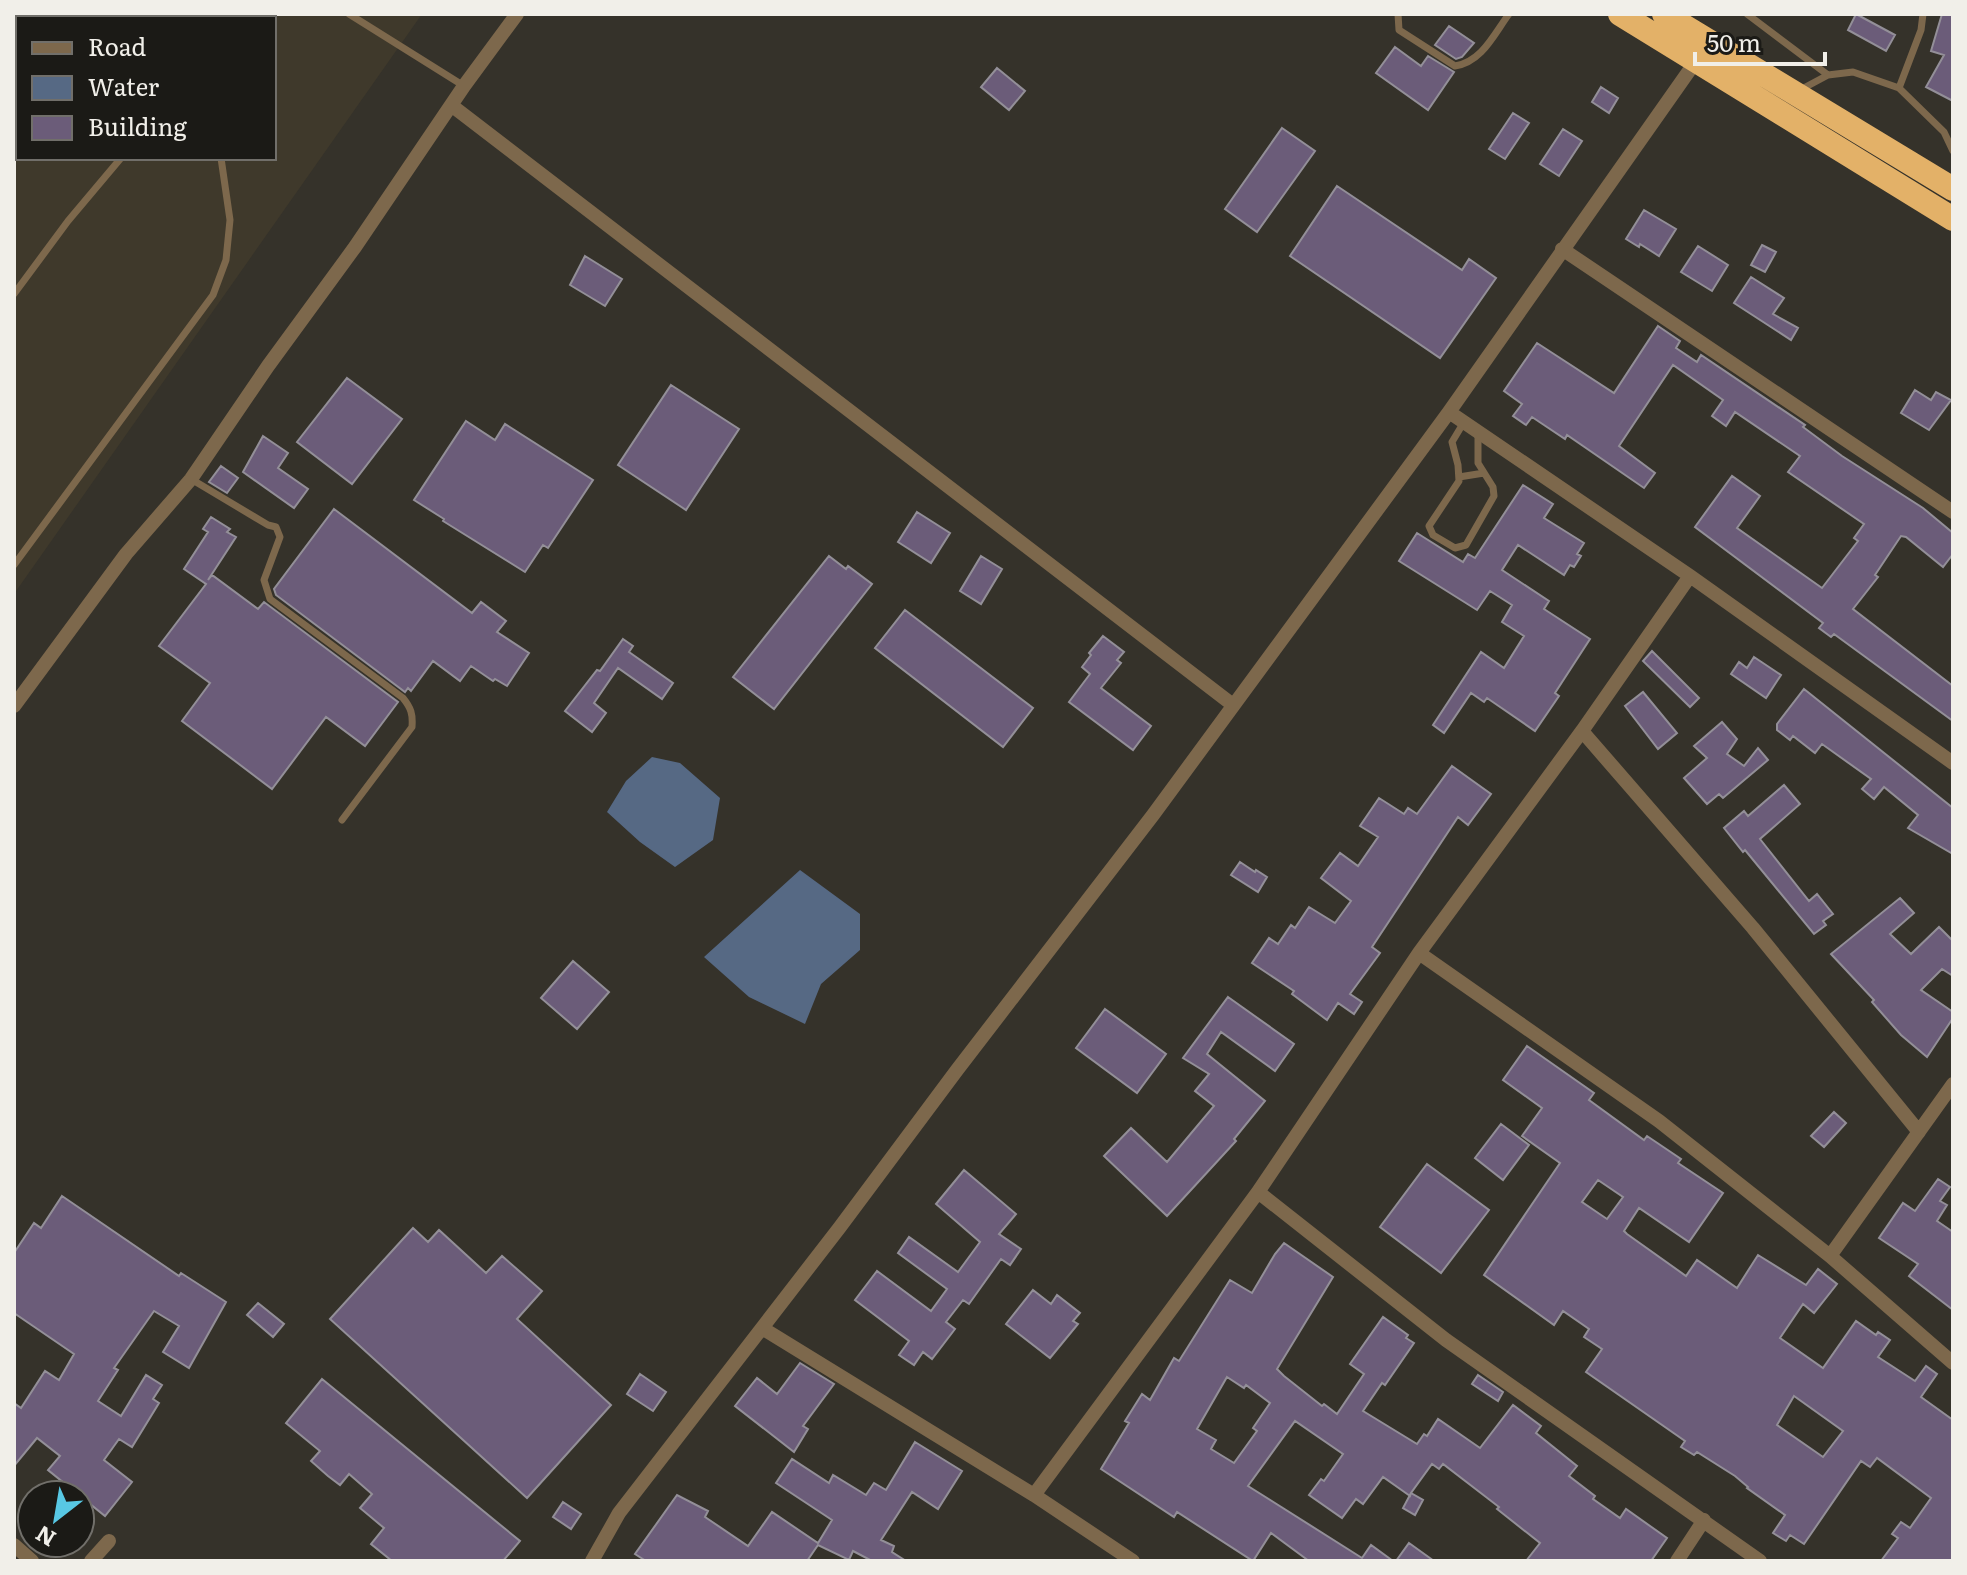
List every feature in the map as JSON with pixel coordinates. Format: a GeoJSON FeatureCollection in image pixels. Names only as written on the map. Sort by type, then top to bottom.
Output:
{"type":"FeatureCollection","features":[{"type":"Feature","properties":{"kind":"highway"},"geometry":{"type":"LineString","coordinates":[[1620,14],[1953,219]]}},
{"type":"Feature","properties":{"kind":"highway"},"geometry":{"type":"LineString","coordinates":[[1664,14],[1953,189]]}},
{"type":"Feature","properties":{"kind":"street"},"geometry":{"type":"LineString","coordinates":[[14,706],[126,554],[191,479],[517,14]]}},
{"type":"Feature","properties":{"kind":"street"},"geometry":{"type":"LineString","coordinates":[[592,1561],[619,1513],[1084,907],[1449,412],[1696,61]]}},
{"type":"Feature","properties":{"kind":"street"},"geometry":{"type":"LineString","coordinates":[[451,105],[1233,705]]}},
{"type":"Feature","properties":{"kind":"street"},"geometry":{"type":"LineString","coordinates":[[1562,249],[1953,512]]}},
{"type":"Feature","properties":{"kind":"street"},"geometry":{"type":"LineString","coordinates":[[1449,412],[1690,576],[1953,763]]}},
{"type":"Feature","properties":{"kind":"street"},"geometry":{"type":"LineString","coordinates":[[1034,1495],[1258,1192],[1419,953],[1582,731],[1690,576]]}},
{"type":"Feature","properties":{"kind":"street"},"geometry":{"type":"LineString","coordinates":[[1582,731],[1753,928],[1919,1132]]}},
{"type":"Feature","properties":{"kind":"street"},"geometry":{"type":"LineString","coordinates":[[1419,953],[1659,1121],[1830,1256],[1953,1363]]}},
{"type":"Feature","properties":{"kind":"street"},"geometry":{"type":"LineString","coordinates":[[1830,1256],[1953,1084]]}},
{"type":"Feature","properties":{"kind":"street"},"geometry":{"type":"LineString","coordinates":[[1258,1192],[1446,1340],[1760,1561]]}},
{"type":"Feature","properties":{"kind":"street"},"geometry":{"type":"LineString","coordinates":[[762,1328],[1034,1495],[1133,1561]]}},
{"type":"Feature","properties":{"kind":"street"},"geometry":{"type":"LineString","coordinates":[[1677,1561],[1704,1520]]}},
{"type":"Feature","properties":{"kind":"street"},"geometry":{"type":"LineString","coordinates":[[91,1561],[109,1541]]}},
{"type":"Feature","properties":{"kind":"street"},"geometry":{"type":"LineString","coordinates":[[14,1545],[32,1561]]}},
{"type":"Feature","properties":{"kind":"lane"},"geometry":{"type":"LineString","coordinates":[[349,14],[464,86]]}},
{"type":"Feature","properties":{"kind":"lane"},"geometry":{"type":"LineString","coordinates":[[1398,14],[1399,30],[1455,66],[1467,64],[1478,56],[1509,14]]}},
{"type":"Feature","properties":{"kind":"lane"},"geometry":{"type":"LineString","coordinates":[[1747,14],[1828,75]]}},
{"type":"Feature","properties":{"kind":"lane"},"geometry":{"type":"LineString","coordinates":[[1899,88],[1921,30],[1923,14]]}},
{"type":"Feature","properties":{"kind":"lane"},"geometry":{"type":"LineString","coordinates":[[1795,93],[1828,75],[1853,72],[1899,88],[1944,132],[1953,151]]}},
{"type":"Feature","properties":{"kind":"lane"},"geometry":{"type":"LineString","coordinates":[[14,294],[68,221],[119,160]]}},
{"type":"Feature","properties":{"kind":"lane"},"geometry":{"type":"LineString","coordinates":[[14,565],[213,295],[226,260],[230,220],[221,160]]}},
{"type":"Feature","properties":{"kind":"lane"},"geometry":{"type":"LineString","coordinates":[[1464,422],[1452,442],[1458,484],[1429,526],[1433,535],[1455,548],[1466,545],[1494,499],[1493,487],[1477,460],[1478,431]]}},
{"type":"Feature","properties":{"kind":"lane"},"geometry":{"type":"LineString","coordinates":[[1459,477],[1484,473]]}},
{"type":"Feature","properties":{"kind":"lane"},"geometry":{"type":"LineString","coordinates":[[191,479],[276,527],[280,537],[264,580],[270,599],[411,707],[412,727],[342,820]]}},
{"type":"Feature","properties":{"kind":"shaded area"},"geometry":{"type":"Polygon","coordinates":[[[14,14],[422,14],[14,594],[14,14]]]}},
{"type":"Feature","properties":{"kind":"water"},"geometry":{"type":"Polygon","coordinates":[[[652,757],[680,763],[720,798],[713,840],[675,867],[640,842],[607,812],[626,781],[652,757]]]}},
{"type":"Feature","properties":{"kind":"water"},"geometry":{"type":"Polygon","coordinates":[[[800,870],[860,914],[860,950],[821,984],[805,1024],[749,997],[704,957],[800,870]]]}},
{"type":"Feature","properties":{"kind":"building"},"geometry":{"type":"Polygon","coordinates":[[[1856,14],[1895,35],[1886,51],[1848,30],[1856,14]]]}},
{"type":"Feature","properties":{"kind":"building"},"geometry":{"type":"Polygon","coordinates":[[[1942,14],[1953,14],[1953,101],[1926,87],[1944,55],[1931,51],[1942,14]]]}},
{"type":"Feature","properties":{"kind":"building"},"geometry":{"type":"Polygon","coordinates":[[[1449,26],[1474,43],[1462,57],[1456,59],[1435,45],[1449,26]]]}},
{"type":"Feature","properties":{"kind":"building"},"geometry":{"type":"Polygon","coordinates":[[[1395,47],[1421,66],[1428,56],[1454,72],[1428,110],[1376,73],[1395,47]]]}},
{"type":"Feature","properties":{"kind":"building"},"geometry":{"type":"Polygon","coordinates":[[[997,68],[1025,91],[1009,110],[981,87],[997,68]]]}},
{"type":"Feature","properties":{"kind":"building"},"geometry":{"type":"Polygon","coordinates":[[[1601,87],[1618,98],[1609,113],[1592,102],[1601,87]]]}},
{"type":"Feature","properties":{"kind":"building"},"geometry":{"type":"Polygon","coordinates":[[[1513,113],[1529,123],[1505,159],[1489,149],[1513,113]]]}},
{"type":"Feature","properties":{"kind":"building"},"geometry":{"type":"Polygon","coordinates":[[[1282,128],[1315,151],[1257,232],[1225,209],[1282,128]]]}},
{"type":"Feature","properties":{"kind":"building"},"geometry":{"type":"Polygon","coordinates":[[[1563,129],[1582,141],[1559,176],[1540,164],[1563,129]]]}},
{"type":"Feature","properties":{"kind":"building"},"geometry":{"type":"Polygon","coordinates":[[[1337,186],[1462,270],[1469,259],[1496,278],[1440,358],[1290,256],[1337,186]]]}},
{"type":"Feature","properties":{"kind":"building"},"geometry":{"type":"Polygon","coordinates":[[[1644,210],[1676,229],[1659,256],[1626,239],[1644,210]]]}},
{"type":"Feature","properties":{"kind":"building"},"geometry":{"type":"Polygon","coordinates":[[[1762,245],[1776,252],[1765,272],[1751,265],[1762,245]]]}},
{"type":"Feature","properties":{"kind":"building"},"geometry":{"type":"Polygon","coordinates":[[[1698,246],[1728,265],[1712,291],[1681,272],[1698,246]]]}},
{"type":"Feature","properties":{"kind":"building"},"geometry":{"type":"Polygon","coordinates":[[[585,256],[622,279],[605,306],[570,285],[585,256]]]}},
{"type":"Feature","properties":{"kind":"building"},"geometry":{"type":"Polygon","coordinates":[[[1751,277],[1784,298],[1773,314],[1798,328],[1791,340],[1734,303],[1751,277]]]}},
{"type":"Feature","properties":{"kind":"building"},"geometry":{"type":"Polygon","coordinates":[[[1658,326],[1680,341],[1676,348],[1697,362],[1701,355],[1805,425],[1803,427],[1842,456],[1923,508],[1953,533],[1953,554],[1943,567],[1901,536],[1875,575],[1878,577],[1853,609],[1953,686],[1953,721],[1834,634],[1831,637],[1819,628],[1823,623],[1695,527],[1732,476],[1760,496],[1737,528],[1822,588],[1858,541],[1854,538],[1864,524],[1788,472],[1800,456],[1735,412],[1726,426],[1712,416],[1723,400],[1673,365],[1619,446],[1655,473],[1644,488],[1567,435],[1565,439],[1532,417],[1526,425],[1513,416],[1522,404],[1504,391],[1537,343],[1614,393],[1658,326]]]}},
{"type":"Feature","properties":{"kind":"building"},"geometry":{"type":"Polygon","coordinates":[[[347,378],[402,419],[352,484],[297,442],[347,378]]]}},
{"type":"Feature","properties":{"kind":"building"},"geometry":{"type":"Polygon","coordinates":[[[671,385],[739,429],[686,510],[618,465],[671,385]]]}},
{"type":"Feature","properties":{"kind":"building"},"geometry":{"type":"Polygon","coordinates":[[[1915,390],[1931,400],[1936,392],[1951,400],[1929,430],[1901,413],[1915,390]]]}},
{"type":"Feature","properties":{"kind":"building"},"geometry":{"type":"Polygon","coordinates":[[[466,421],[495,440],[505,424],[593,480],[548,548],[543,545],[525,572],[414,500],[466,421]]]}},
{"type":"Feature","properties":{"kind":"building"},"geometry":{"type":"Polygon","coordinates":[[[263,436],[288,453],[278,468],[308,489],[294,508],[243,472],[263,436]]]}},
{"type":"Feature","properties":{"kind":"building"},"geometry":{"type":"Polygon","coordinates":[[[221,466],[238,478],[227,493],[209,482],[221,466]]]}},
{"type":"Feature","properties":{"kind":"building"},"geometry":{"type":"Polygon","coordinates":[[[1523,485],[1553,504],[1544,518],[1584,543],[1577,554],[1581,556],[1564,575],[1518,545],[1502,570],[1549,601],[1544,609],[1590,639],[1555,693],[1559,696],[1535,731],[1487,698],[1484,702],[1471,693],[1444,733],[1433,725],[1481,652],[1504,668],[1524,636],[1502,622],[1512,605],[1490,591],[1477,610],[1399,561],[1417,533],[1463,562],[1468,554],[1475,558],[1523,485]]]}},
{"type":"Feature","properties":{"kind":"building"},"geometry":{"type":"Polygon","coordinates":[[[334,509],[472,613],[481,602],[506,621],[497,632],[529,653],[507,686],[495,679],[493,681],[471,666],[460,681],[433,661],[411,691],[408,688],[405,692],[276,595],[274,589],[334,509]]]}},
{"type":"Feature","properties":{"kind":"building"},"geometry":{"type":"Polygon","coordinates":[[[917,512],[950,533],[931,563],[898,542],[917,512]]]}},
{"type":"Feature","properties":{"kind":"building"},"geometry":{"type":"Polygon","coordinates":[[[211,517],[230,529],[227,532],[236,537],[208,580],[212,575],[258,609],[264,602],[398,702],[365,746],[326,717],[272,789],[182,721],[210,683],[159,646],[206,584],[184,569],[208,532],[203,529],[211,517]]]}},
{"type":"Feature","properties":{"kind":"building"},"geometry":{"type":"Polygon","coordinates":[[[829,556],[872,584],[774,709],[733,677],[829,556]]]}},
{"type":"Feature","properties":{"kind":"building"},"geometry":{"type":"Polygon","coordinates":[[[981,556],[1002,569],[981,604],[960,591],[981,556]]]}},
{"type":"Feature","properties":{"kind":"building"},"geometry":{"type":"Polygon","coordinates":[[[905,610],[1033,708],[1003,747],[875,648],[905,610]]]}},
{"type":"Feature","properties":{"kind":"building"},"geometry":{"type":"Polygon","coordinates":[[[1103,636],[1124,652],[1117,660],[1121,663],[1101,688],[1151,726],[1133,750],[1069,702],[1090,674],[1082,667],[1103,636]]]}},
{"type":"Feature","properties":{"kind":"building"},"geometry":{"type":"Polygon","coordinates":[[[623,639],[633,646],[629,652],[673,683],[662,699],[618,668],[594,703],[606,713],[592,732],[565,711],[623,639]]]}},
{"type":"Feature","properties":{"kind":"building"},"geometry":{"type":"Polygon","coordinates":[[[1652,651],[1699,698],[1690,707],[1643,661],[1652,651]]]}},
{"type":"Feature","properties":{"kind":"building"},"geometry":{"type":"Polygon","coordinates":[[[1754,657],[1781,675],[1766,698],[1731,674],[1739,662],[1747,668],[1754,657]]]}},
{"type":"Feature","properties":{"kind":"building"},"geometry":{"type":"Polygon","coordinates":[[[1804,689],[1953,808],[1953,854],[1908,828],[1918,815],[1884,787],[1874,799],[1862,789],[1871,779],[1822,744],[1815,753],[1793,736],[1790,740],[1777,730],[1777,724],[1804,689]]]}},
{"type":"Feature","properties":{"kind":"building"},"geometry":{"type":"Polygon","coordinates":[[[1643,692],[1677,733],[1658,749],[1625,706],[1643,692]]]}},
{"type":"Feature","properties":{"kind":"building"},"geometry":{"type":"Polygon","coordinates":[[[1722,722],[1737,739],[1727,754],[1744,766],[1758,748],[1768,760],[1723,798],[1719,794],[1707,804],[1684,778],[1707,758],[1694,746],[1722,722]]]}},
{"type":"Feature","properties":{"kind":"building"},"geometry":{"type":"Polygon","coordinates":[[[1452,766],[1491,794],[1468,825],[1458,817],[1372,947],[1380,953],[1350,994],[1362,1002],[1354,1014],[1338,1003],[1327,1020],[1292,994],[1294,991],[1252,963],[1269,938],[1278,944],[1291,925],[1295,928],[1309,907],[1335,923],[1351,901],[1321,878],[1340,853],[1358,866],[1378,837],[1360,826],[1379,798],[1404,814],[1408,808],[1417,814],[1452,766]]]}},
{"type":"Feature","properties":{"kind":"building"},"geometry":{"type":"Polygon","coordinates":[[[1784,785],[1800,804],[1760,839],[1809,901],[1817,894],[1833,914],[1823,921],[1826,925],[1814,934],[1724,828],[1744,811],[1748,816],[1784,785]]]}},
{"type":"Feature","properties":{"kind":"building"},"geometry":{"type":"Polygon","coordinates":[[[1240,862],[1267,877],[1258,892],[1231,875],[1240,862]]]}},
{"type":"Feature","properties":{"kind":"building"},"geometry":{"type":"Polygon","coordinates":[[[1900,898],[1914,913],[1890,934],[1911,954],[1939,927],[1953,941],[1953,976],[1942,969],[1921,990],[1953,1012],[1953,1018],[1927,1057],[1901,1035],[1872,1002],[1874,1000],[1831,954],[1900,898]]]}},
{"type":"Feature","properties":{"kind":"building"},"geometry":{"type":"Polygon","coordinates":[[[573,961],[609,992],[577,1029],[541,998],[573,961]]]}},
{"type":"Feature","properties":{"kind":"building"},"geometry":{"type":"Polygon","coordinates":[[[1228,997],[1294,1044],[1275,1071],[1221,1032],[1207,1054],[1265,1101],[1234,1139],[1236,1141],[1167,1216],[1104,1156],[1131,1128],[1167,1162],[1214,1106],[1195,1091],[1209,1074],[1183,1058],[1228,997]]]}},
{"type":"Feature","properties":{"kind":"building"},"geometry":{"type":"Polygon","coordinates":[[[1105,1009],[1166,1054],[1137,1093],[1076,1048],[1105,1009]]]}},
{"type":"Feature","properties":{"kind":"building"},"geometry":{"type":"Polygon","coordinates":[[[1527,1046],[1594,1093],[1589,1100],[1644,1140],[1647,1136],[1681,1159],[1678,1163],[1723,1193],[1689,1242],[1639,1208],[1624,1231],[1686,1276],[1697,1260],[1737,1288],[1758,1255],[1806,1285],[1818,1269],[1837,1284],[1814,1313],[1803,1304],[1780,1338],[1823,1368],[1856,1321],[1876,1335],[1878,1332],[1890,1340],[1878,1357],[1915,1381],[1926,1366],[1937,1374],[1921,1397],[1953,1420],[1953,1561],[1881,1561],[1898,1538],[1892,1534],[1901,1522],[1910,1528],[1931,1498],[1877,1458],[1870,1467],[1861,1461],[1804,1544],[1790,1535],[1786,1541],[1773,1533],[1785,1515],[1735,1476],[1697,1452],[1694,1455],[1681,1447],[1685,1441],[1586,1372],[1602,1349],[1584,1337],[1589,1329],[1563,1311],[1554,1325],[1484,1275],[1560,1163],[1522,1136],[1542,1108],[1503,1080],[1527,1046]],[[1598,1180],[1582,1202],[1607,1219],[1623,1197],[1598,1180]],[[1794,1396],[1777,1425],[1823,1457],[1843,1431],[1794,1396]]]}},
{"type":"Feature","properties":{"kind":"building"},"geometry":{"type":"Polygon","coordinates":[[[1834,1112],[1846,1123],[1824,1147],[1811,1136],[1834,1112]]]}},
{"type":"Feature","properties":{"kind":"building"},"geometry":{"type":"Polygon","coordinates":[[[1501,1124],[1529,1145],[1503,1180],[1475,1158],[1501,1124]]]}},
{"type":"Feature","properties":{"kind":"building"},"geometry":{"type":"Polygon","coordinates":[[[1427,1164],[1489,1210],[1441,1273],[1380,1227],[1427,1164]]]}},
{"type":"Feature","properties":{"kind":"building"},"geometry":{"type":"Polygon","coordinates":[[[964,1170],[1016,1214],[999,1234],[1021,1249],[1010,1265],[1001,1259],[969,1304],[963,1300],[946,1322],[955,1329],[932,1359],[923,1352],[914,1365],[899,1355],[909,1341],[855,1300],[877,1271],[931,1311],[947,1289],[898,1253],[909,1237],[958,1272],[980,1242],[936,1204],[964,1170]]]}},
{"type":"Feature","properties":{"kind":"building"},"geometry":{"type":"Polygon","coordinates":[[[1938,1179],[1950,1187],[1940,1201],[1947,1205],[1937,1221],[1953,1232],[1953,1310],[1909,1276],[1918,1264],[1879,1238],[1903,1203],[1915,1211],[1938,1179]]]}},
{"type":"Feature","properties":{"kind":"building"},"geometry":{"type":"Polygon","coordinates":[[[62,1196],[179,1276],[181,1273],[226,1302],[189,1368],[163,1352],[179,1326],[154,1311],[114,1368],[118,1370],[98,1401],[121,1416],[146,1375],[162,1385],[153,1399],[159,1403],[132,1447],[119,1439],[104,1460],[132,1482],[105,1516],[96,1509],[96,1479],[59,1479],[48,1470],[60,1456],[37,1438],[14,1466],[14,1403],[21,1408],[45,1371],[59,1380],[74,1354],[14,1313],[14,1253],[34,1223],[41,1228],[62,1196]]]}},
{"type":"Feature","properties":{"kind":"building"},"geometry":{"type":"Polygon","coordinates":[[[413,1228],[428,1242],[439,1230],[486,1273],[502,1256],[542,1291],[517,1319],[611,1405],[527,1498],[330,1319],[413,1228]]]}},
{"type":"Feature","properties":{"kind":"building"},"geometry":{"type":"Polygon","coordinates":[[[1284,1243],[1333,1277],[1277,1369],[1284,1376],[1337,1414],[1364,1374],[1350,1364],[1383,1317],[1414,1343],[1363,1411],[1417,1444],[1424,1434],[1427,1436],[1438,1419],[1480,1448],[1513,1405],[1541,1426],[1536,1433],[1577,1466],[1569,1476],[1595,1496],[1593,1499],[1620,1518],[1626,1509],[1667,1538],[1651,1561],[1526,1561],[1540,1543],[1443,1464],[1439,1469],[1432,1464],[1411,1493],[1423,1500],[1415,1515],[1403,1508],[1410,1496],[1383,1477],[1363,1504],[1356,1499],[1342,1518],[1309,1495],[1321,1479],[1324,1481],[1343,1454],[1295,1421],[1248,1486],[1362,1558],[1371,1545],[1393,1561],[1309,1561],[1271,1533],[1253,1561],[1177,1512],[1174,1517],[1101,1469],[1129,1423],[1125,1421],[1142,1394],[1150,1400],[1174,1358],[1179,1361],[1230,1280],[1252,1293],[1284,1243]],[[1227,1377],[1197,1429],[1216,1440],[1211,1449],[1234,1463],[1257,1431],[1253,1428],[1270,1403],[1246,1385],[1244,1388],[1227,1377]]]}},
{"type":"Feature","properties":{"kind":"building"},"geometry":{"type":"Polygon","coordinates":[[[1033,1290],[1051,1304],[1057,1295],[1080,1313],[1073,1321],[1078,1324],[1050,1358],[1006,1324],[1033,1290]]]}},
{"type":"Feature","properties":{"kind":"building"},"geometry":{"type":"Polygon","coordinates":[[[258,1303],[284,1324],[273,1337],[247,1315],[258,1303]]]}},
{"type":"Feature","properties":{"kind":"building"},"geometry":{"type":"Polygon","coordinates":[[[800,1363],[834,1384],[803,1426],[808,1429],[794,1452],[735,1406],[757,1378],[777,1394],[800,1363]]]}},
{"type":"Feature","properties":{"kind":"building"},"geometry":{"type":"Polygon","coordinates":[[[640,1374],[666,1392],[653,1411],[627,1394],[640,1374]]]}},
{"type":"Feature","properties":{"kind":"building"},"geometry":{"type":"Polygon","coordinates":[[[1478,1375],[1503,1392],[1498,1401],[1472,1384],[1478,1375]]]}},
{"type":"Feature","properties":{"kind":"building"},"geometry":{"type":"Polygon","coordinates":[[[322,1379],[520,1541],[503,1561],[392,1561],[371,1544],[384,1528],[360,1508],[372,1494],[349,1474],[340,1485],[328,1476],[311,1461],[320,1451],[286,1423],[322,1379]]]}},
{"type":"Feature","properties":{"kind":"building"},"geometry":{"type":"Polygon","coordinates":[[[915,1442],[962,1471],[938,1509],[912,1492],[881,1540],[894,1546],[892,1552],[906,1561],[872,1561],[853,1551],[849,1560],[818,1545],[807,1561],[646,1561],[635,1554],[677,1495],[708,1511],[705,1517],[748,1546],[772,1512],[818,1543],[832,1520],[776,1483],[792,1459],[829,1483],[833,1475],[866,1495],[874,1483],[886,1490],[915,1442]]]}},
{"type":"Feature","properties":{"kind":"building"},"geometry":{"type":"Polygon","coordinates":[[[563,1502],[581,1514],[571,1529],[553,1517],[563,1502]]]}},
{"type":"Feature","properties":{"kind":"building"},"geometry":{"type":"Polygon","coordinates":[[[1409,1543],[1434,1561],[1396,1561],[1409,1543]]]}}]}
